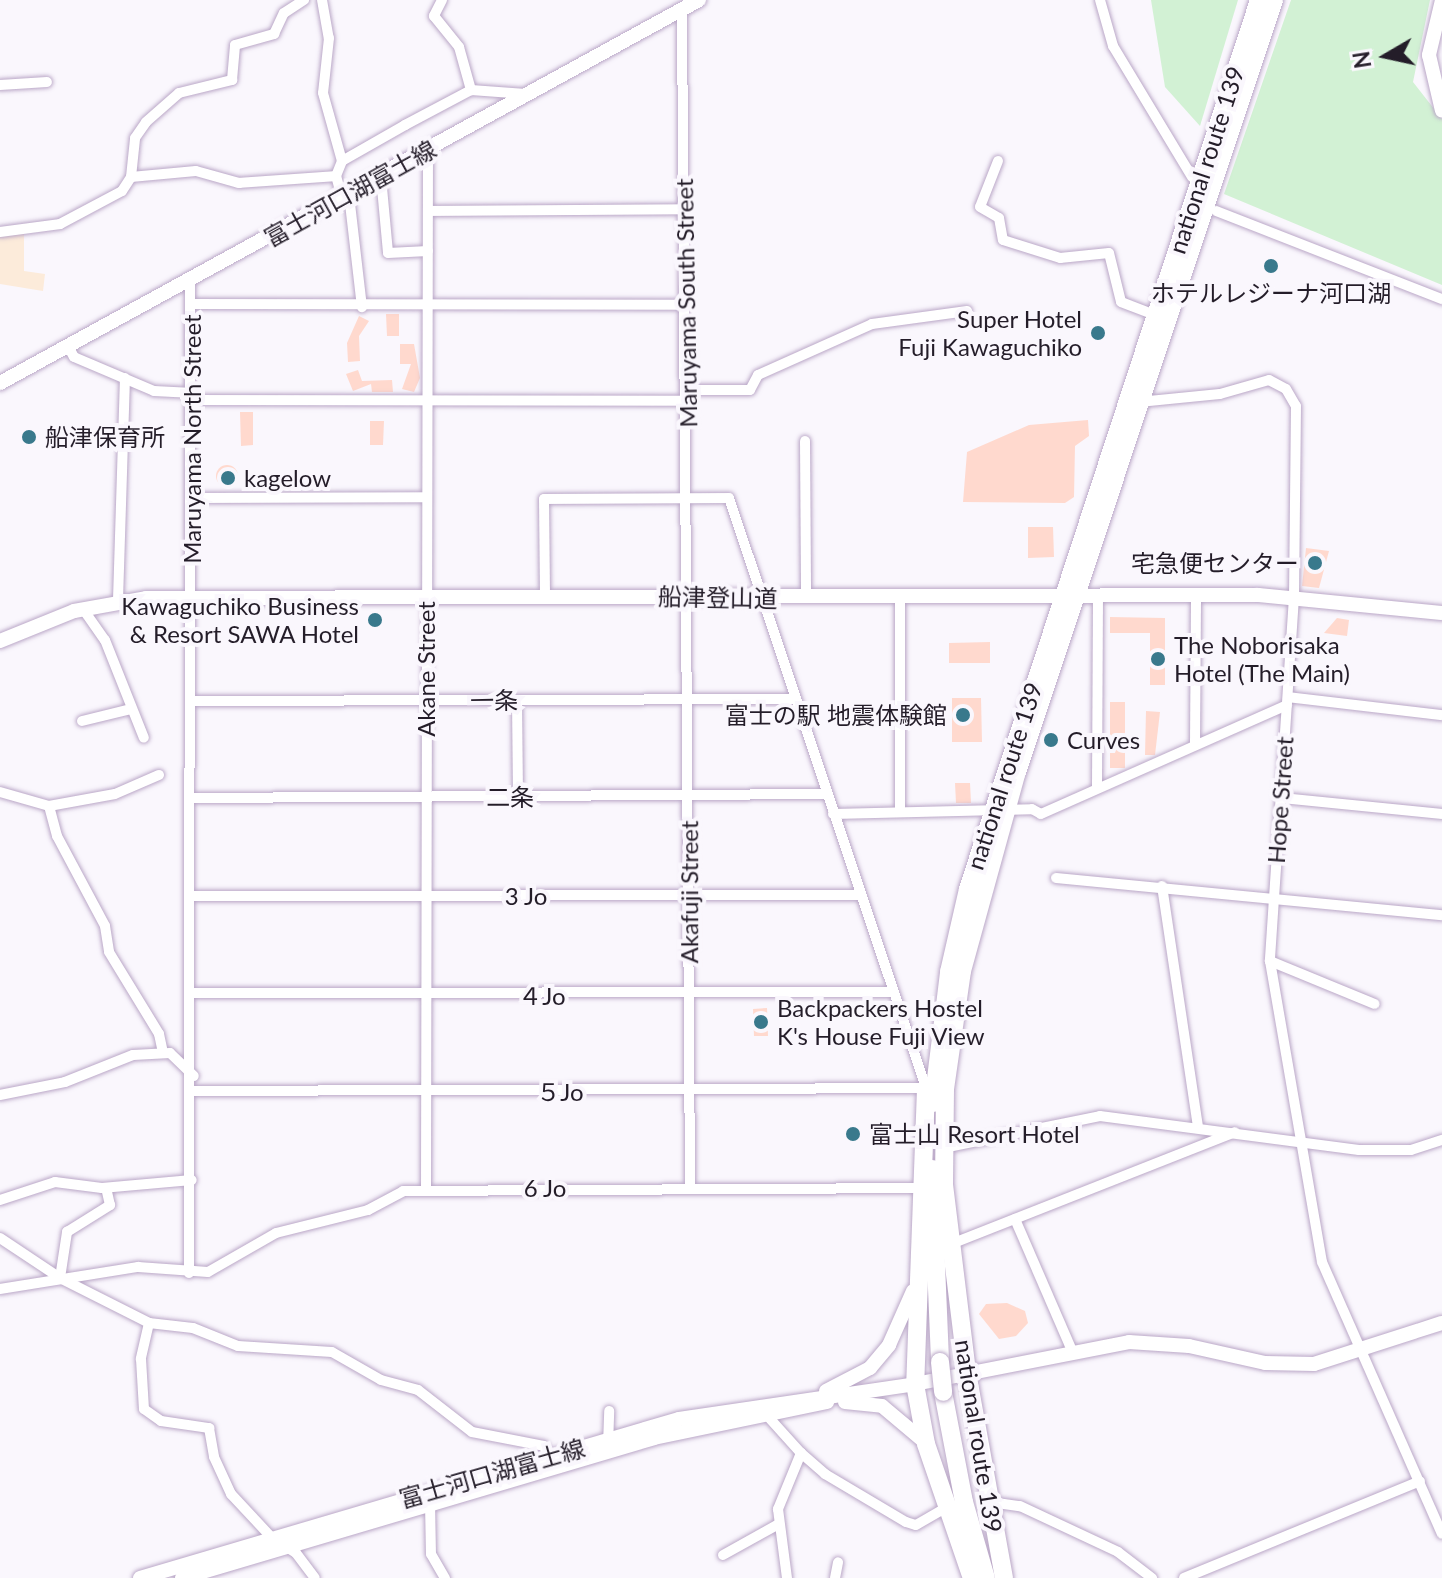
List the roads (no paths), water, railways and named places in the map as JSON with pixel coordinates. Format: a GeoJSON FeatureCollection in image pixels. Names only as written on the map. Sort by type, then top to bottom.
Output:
{"type":"FeatureCollection","features":[{"type":"Feature","properties":{"kind":"highway"},"geometry":{"type":"LineString","coordinates":[[1243,69],[1250,0]]}},
{"type":"Feature","properties":{"kind":"highway","name":"national route 139"},"geometry":{"type":"LineString","coordinates":[[986,1578],[943,1392],[940,1362],[931,1142],[935,1060],[949,972],[998,810],[1070,594],[1139,402],[1243,69],[1259,0]]}},
{"type":"Feature","properties":{"kind":"highway","name":"national route 139"},"geometry":{"type":"LineString","coordinates":[[1070,594],[1155,315],[1243,69],[1274,0]]}},
{"type":"Feature","properties":{"kind":"highway"},"geometry":{"type":"LineString","coordinates":[[1243,69],[1286,0]]}},
{"type":"Feature","properties":{"kind":"highway","name":"national route 139"},"geometry":{"type":"LineString","coordinates":[[998,810],[962,971],[943,1148],[967,1372],[1004,1578]]}},
{"type":"Feature","properties":{"kind":"highway"},"geometry":{"type":"LineString","coordinates":[[935,1060],[926,1088],[919,1188],[915,1384],[926,1444],[945,1508],[972,1578]]}},
{"type":"Feature","properties":{"kind":"main road","name":"富士河口湖富士線"},"geometry":{"type":"LineString","coordinates":[[0,383],[69,348],[699,0]]}},
{"type":"Feature","properties":{"kind":"main road"},"geometry":{"type":"LineString","coordinates":[[1442,0],[1429,55],[1442,111]]}},
{"type":"Feature","properties":{"kind":"main road","name":"船津登山道"},"geometry":{"type":"LineString","coordinates":[[0,641],[83,609],[118,600],[191,597],[806,598],[1070,594],[1098,597],[1294,597],[1442,613]]}},
{"type":"Feature","properties":{"kind":"main road"},"geometry":{"type":"LineString","coordinates":[[796,1404],[834,1389],[870,1368],[906,1319],[916,1280]]}},
{"type":"Feature","properties":{"kind":"main road","name":"富士河口湖富士線"},"geometry":{"type":"LineString","coordinates":[[182,1578],[279,1542],[608,1445],[796,1404],[1073,1353],[1155,1342],[1289,1365],[1366,1352],[1442,1323]]}},
{"type":"Feature","properties":{"kind":"main road"},"geometry":{"type":"LineString","coordinates":[[796,1404],[855,1402],[882,1406],[926,1444]]}},
{"type":"Feature","properties":{"kind":"main road","name":"富士河口湖富士線"},"geometry":{"type":"LineString","coordinates":[[140,1578],[430,1503],[551,1462]]}},
{"type":"Feature","properties":{"kind":"street"},"geometry":{"type":"LineString","coordinates":[[0,232],[60,224],[122,191],[131,177],[135,138],[146,122],[179,93],[232,80],[235,45],[274,34],[284,13],[304,0]]}},
{"type":"Feature","properties":{"kind":"street"},"geometry":{"type":"LineString","coordinates":[[322,0],[329,38],[323,93],[342,161],[336,176],[346,196],[362,307]]}},
{"type":"Feature","properties":{"kind":"street"},"geometry":{"type":"LineString","coordinates":[[442,0],[434,16],[459,47],[471,90]]}},
{"type":"Feature","properties":{"kind":"street"},"geometry":{"type":"LineString","coordinates":[[1100,0],[1113,46],[1192,177]]}},
{"type":"Feature","properties":{"kind":"street","name":"Maruyama South Street"},"geometry":{"type":"LineString","coordinates":[[682,9],[688,596]]}},
{"type":"Feature","properties":{"kind":"street"},"geometry":{"type":"LineString","coordinates":[[0,85],[47,82]]}},
{"type":"Feature","properties":{"kind":"street"},"geometry":{"type":"LineString","coordinates":[[342,161],[471,90],[526,94]]}},
{"type":"Feature","properties":{"kind":"street","name":"Akane Street"},"geometry":{"type":"LineString","coordinates":[[426,1189],[428,150]]}},
{"type":"Feature","properties":{"kind":"street"},"geometry":{"type":"LineString","coordinates":[[998,161],[980,207],[999,218],[1003,240],[1060,258],[1109,253],[1121,302],[1155,315]]}},
{"type":"Feature","properties":{"kind":"street"},"geometry":{"type":"LineString","coordinates":[[131,177],[196,171],[239,183],[336,176]]}},
{"type":"Feature","properties":{"kind":"street"},"geometry":{"type":"LineString","coordinates":[[381,177],[388,253],[428,251]]}},
{"type":"Feature","properties":{"kind":"street"},"geometry":{"type":"LineString","coordinates":[[428,211],[684,209]]}},
{"type":"Feature","properties":{"kind":"street"},"geometry":{"type":"LineString","coordinates":[[1216,211],[1442,299]]}},
{"type":"Feature","properties":{"kind":"street","name":"Maruyama North Street"},"geometry":{"type":"LineString","coordinates":[[189,1273],[194,1091],[193,304],[190,280]]}},
{"type":"Feature","properties":{"kind":"street"},"geometry":{"type":"LineString","coordinates":[[193,304],[362,307],[684,305]]}},
{"type":"Feature","properties":{"kind":"street"},"geometry":{"type":"LineString","coordinates":[[69,348],[74,357],[154,391],[193,396],[427,403],[686,396],[750,390],[758,375],[872,324],[967,311]]}},
{"type":"Feature","properties":{"kind":"street"},"geometry":{"type":"LineString","coordinates":[[118,600],[125,378]]}},
{"type":"Feature","properties":{"kind":"street","name":"Hope Street"},"geometry":{"type":"LineString","coordinates":[[1139,402],[1220,394],[1269,380],[1286,389],[1296,406],[1294,597],[1270,961],[1298,1138],[1322,1262],[1366,1352],[1442,1534]]}},
{"type":"Feature","properties":{"kind":"street"},"geometry":{"type":"LineString","coordinates":[[805,441],[806,598]]}},
{"type":"Feature","properties":{"kind":"street"},"geometry":{"type":"LineString","coordinates":[[192,498],[427,497]]}},
{"type":"Feature","properties":{"kind":"street"},"geometry":{"type":"LineString","coordinates":[[545,597],[544,499],[729,498],[859,895],[926,1088]]}},
{"type":"Feature","properties":{"kind":"street","name":"Akafuji Street"},"geometry":{"type":"LineString","coordinates":[[688,596],[690,1188]]}},
{"type":"Feature","properties":{"kind":"street"},"geometry":{"type":"LineString","coordinates":[[900,596],[900,811]]}},
{"type":"Feature","properties":{"kind":"street"},"geometry":{"type":"LineString","coordinates":[[1195,744],[1196,596]]}},
{"type":"Feature","properties":{"kind":"street"},"geometry":{"type":"LineString","coordinates":[[1097,788],[1098,597]]}},
{"type":"Feature","properties":{"kind":"street"},"geometry":{"type":"LineString","coordinates":[[83,609],[105,640],[144,738]]}},
{"type":"Feature","properties":{"kind":"street","name":"一条"},"geometry":{"type":"LineString","coordinates":[[194,701],[795,699]]}},
{"type":"Feature","properties":{"kind":"street"},"geometry":{"type":"LineString","coordinates":[[517,700],[518,798]]}},
{"type":"Feature","properties":{"kind":"street"},"geometry":{"type":"LineString","coordinates":[[833,814],[998,810],[1041,814],[1288,701],[1442,715]]}},
{"type":"Feature","properties":{"kind":"street"},"geometry":{"type":"LineString","coordinates":[[82,721],[131,709]]}},
{"type":"Feature","properties":{"kind":"street"},"geometry":{"type":"LineString","coordinates":[[0,792],[49,806],[115,794],[159,775]]}},
{"type":"Feature","properties":{"kind":"street","name":"二条"},"geometry":{"type":"LineString","coordinates":[[194,798],[827,794]]}},
{"type":"Feature","properties":{"kind":"street"},"geometry":{"type":"LineString","coordinates":[[1282,798],[1442,814]]}},
{"type":"Feature","properties":{"kind":"street"},"geometry":{"type":"LineString","coordinates":[[49,806],[57,836],[105,926],[109,952],[159,1034],[163,1053]]}},
{"type":"Feature","properties":{"kind":"street"},"geometry":{"type":"LineString","coordinates":[[1056,878],[1442,915]]}},
{"type":"Feature","properties":{"kind":"street"},"geometry":{"type":"LineString","coordinates":[[1162,886],[1198,1126]]}},
{"type":"Feature","properties":{"kind":"street","name":"3 Jo"},"geometry":{"type":"LineString","coordinates":[[194,896],[859,895]]}},
{"type":"Feature","properties":{"kind":"street"},"geometry":{"type":"LineString","coordinates":[[1270,961],[1375,1004]]}},
{"type":"Feature","properties":{"kind":"street","name":"４Jo"},"geometry":{"type":"LineString","coordinates":[[192,993],[690,996],[892,992]]}},
{"type":"Feature","properties":{"kind":"street"},"geometry":{"type":"LineString","coordinates":[[0,1095],[65,1082],[133,1055],[163,1053],[194,1076]]}},
{"type":"Feature","properties":{"kind":"street","name":"５Jo"},"geometry":{"type":"LineString","coordinates":[[194,1091],[690,1092],[926,1088]]}},
{"type":"Feature","properties":{"kind":"street"},"geometry":{"type":"LineString","coordinates":[[943,1148],[1100,1116],[1298,1138],[1382,1151],[1442,1140]]}},
{"type":"Feature","properties":{"kind":"street"},"geometry":{"type":"LineString","coordinates":[[951,1244],[1236,1132]]}},
{"type":"Feature","properties":{"kind":"street"},"geometry":{"type":"LineString","coordinates":[[0,1200],[55,1182],[106,1188],[192,1180]]}},
{"type":"Feature","properties":{"kind":"street"},"geometry":{"type":"LineString","coordinates":[[60,1278],[67,1232],[110,1205],[106,1188]]}},
{"type":"Feature","properties":{"kind":"street","name":"6 Jo"},"geometry":{"type":"LineString","coordinates":[[189,1273],[208,1272],[276,1233],[426,1189],[919,1188]]}},
{"type":"Feature","properties":{"kind":"street"},"geometry":{"type":"LineString","coordinates":[[1015,1219],[1073,1353]]}},
{"type":"Feature","properties":{"kind":"street"},"geometry":{"type":"LineString","coordinates":[[0,1238],[60,1278],[149,1323],[193,1328],[238,1346],[332,1352],[381,1380],[418,1390],[472,1432],[538,1444],[551,1462]]}},
{"type":"Feature","properties":{"kind":"street"},"geometry":{"type":"LineString","coordinates":[[0,1289],[138,1267],[189,1273]]}},
{"type":"Feature","properties":{"kind":"street"},"geometry":{"type":"LineString","coordinates":[[149,1323],[141,1359],[144,1409],[161,1421],[209,1428],[214,1457],[231,1494],[315,1578]]}},
{"type":"Feature","properties":{"kind":"street"},"geometry":{"type":"LineString","coordinates":[[608,1445],[609,1411]]}},
{"type":"Feature","properties":{"kind":"street"},"geometry":{"type":"LineString","coordinates":[[763,1411],[825,1474],[906,1522],[916,1525],[945,1508]]}},
{"type":"Feature","properties":{"kind":"street"},"geometry":{"type":"LineString","coordinates":[[787,1578],[778,1509],[801,1453]]}},
{"type":"Feature","properties":{"kind":"street"},"geometry":{"type":"LineString","coordinates":[[1184,1578],[1420,1481]]}},
{"type":"Feature","properties":{"kind":"street"},"geometry":{"type":"LineString","coordinates":[[990,1502],[1020,1506],[1118,1552],[1152,1578]]}},
{"type":"Feature","properties":{"kind":"street"},"geometry":{"type":"LineString","coordinates":[[430,1503],[431,1554],[445,1578]]}},
{"type":"Feature","properties":{"kind":"street"},"geometry":{"type":"LineString","coordinates":[[723,1555],[779,1524]]}},
{"type":"Feature","properties":{"kind":"street"},"geometry":{"type":"LineString","coordinates":[[835,1578],[838,1562]]}},
{"type":"Feature","properties":{"kind":"place","name":"ホテルレジーナ河口湖"},"geometry":{"type":"Point","coordinates":[1271,266]}},
{"type":"Feature","properties":{"kind":"place","name":"Super Hotel Fuji Kawaguchiko"},"geometry":{"type":"Point","coordinates":[1098,333]}},
{"type":"Feature","properties":{"kind":"place","name":"船津保育所"},"geometry":{"type":"Point","coordinates":[29,437]}},
{"type":"Feature","properties":{"kind":"place","name":"kagelow"},"geometry":{"type":"Point","coordinates":[228,478]}},
{"type":"Feature","properties":{"kind":"place","name":"宅急便センター"},"geometry":{"type":"Point","coordinates":[1315,563]}},
{"type":"Feature","properties":{"kind":"place","name":"Kawaguchiko Business & Resort SAWA Hotel"},"geometry":{"type":"Point","coordinates":[375,620]}},
{"type":"Feature","properties":{"kind":"place","name":"The Noborisaka Hotel (The Main)"},"geometry":{"type":"Point","coordinates":[1158,659]}},
{"type":"Feature","properties":{"kind":"place","name":"富士の駅 地震体験館"},"geometry":{"type":"Point","coordinates":[963,715]}},
{"type":"Feature","properties":{"kind":"place","name":"Curves"},"geometry":{"type":"Point","coordinates":[1051,740]}},
{"type":"Feature","properties":{"kind":"place","name":"Backpackers Hostel K's House Fuji View"},"geometry":{"type":"Point","coordinates":[761,1022]}},
{"type":"Feature","properties":{"kind":"place","name":"富士山 Resort Hotel"},"geometry":{"type":"Point","coordinates":[853,1134]}}]}
